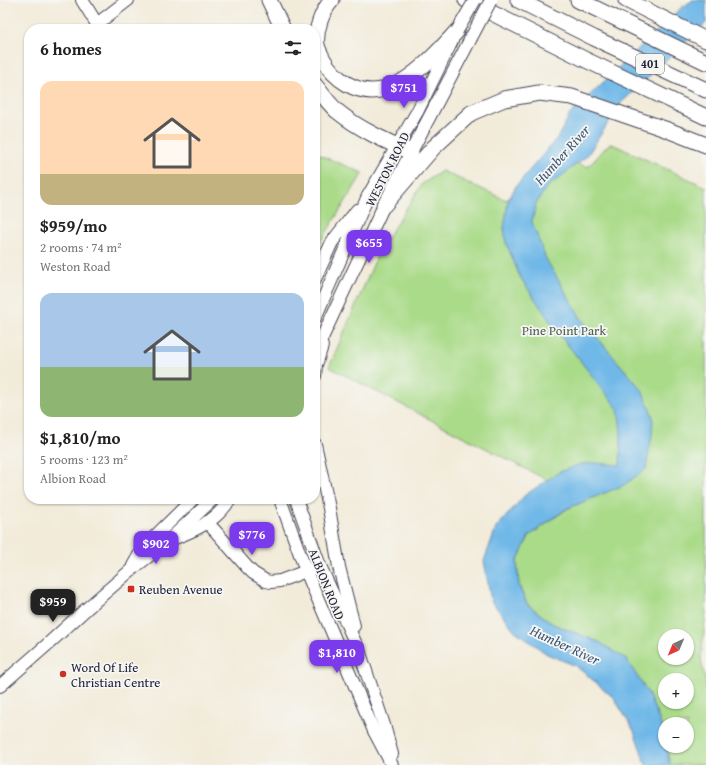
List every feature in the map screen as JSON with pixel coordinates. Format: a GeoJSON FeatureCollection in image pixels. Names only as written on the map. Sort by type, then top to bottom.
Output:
{"type":"FeatureCollection","features":[{"type":"Feature","properties":{"kind":"highway"},"geometry":{"type":"LineString","coordinates":[[269,0],[281,24]]}},
{"type":"Feature","properties":{"kind":"highway"},"geometry":{"type":"LineString","coordinates":[[319,24],[332,0]]}},
{"type":"Feature","properties":{"kind":"highway"},"geometry":{"type":"LineString","coordinates":[[456,0],[492,7]]}},
{"type":"Feature","properties":{"kind":"highway","name":"401"},"geometry":{"type":"LineString","coordinates":[[466,0],[492,7],[586,60],[700,114]]}},
{"type":"Feature","properties":{"kind":"highway","name":"401"},"geometry":{"type":"LineString","coordinates":[[518,0],[594,38],[706,90]]}},
{"type":"Feature","properties":{"kind":"highway","name":"401"},"geometry":{"type":"LineString","coordinates":[[578,0],[706,62]]}},
{"type":"Feature","properties":{"kind":"highway"},"geometry":{"type":"LineString","coordinates":[[626,0],[706,40]]}},
{"type":"Feature","properties":{"kind":"highway"},"geometry":{"type":"LineString","coordinates":[[320,54],[327,67],[342,81],[364,91],[381,90],[405,80],[429,61],[457,31]]}},
{"type":"Feature","properties":{"kind":"highway"},"geometry":{"type":"LineString","coordinates":[[320,90],[336,110],[359,127],[411,152]]}},
{"type":"Feature","properties":{"kind":"highway"},"geometry":{"type":"LineString","coordinates":[[384,205],[433,148],[471,113],[504,99],[539,93],[572,97],[706,145]]}},
{"type":"Feature","properties":{"kind":"main road"},"geometry":{"type":"LineString","coordinates":[[74,0],[90,13]]}},
{"type":"Feature","properties":{"kind":"main road"},"geometry":{"type":"LineString","coordinates":[[82,0],[97,24]]}},
{"type":"Feature","properties":{"kind":"main road"},"geometry":{"type":"LineString","coordinates":[[102,24],[128,0]]}},
{"type":"Feature","properties":{"kind":"main road","name":"WESTON ROAD"},"geometry":{"type":"LineString","coordinates":[[320,306],[368,196],[417,112],[457,31],[475,0]]}},
{"type":"Feature","properties":{"kind":"main road","name":"WESTON ROAD"},"geometry":{"type":"LineString","coordinates":[[320,342],[384,205],[411,152],[471,38],[492,7]]}},
{"type":"Feature","properties":{"kind":"main road"},"geometry":{"type":"LineString","coordinates":[[320,268],[332,242],[368,196]]}},
{"type":"Feature","properties":{"kind":"main road"},"geometry":{"type":"LineString","coordinates":[[320,353],[333,313]]}},
{"type":"Feature","properties":{"kind":"main road"},"geometry":{"type":"LineString","coordinates":[[320,467],[339,567],[360,653]]}},
{"type":"Feature","properties":{"kind":"main road"},"geometry":{"type":"LineString","coordinates":[[131,570],[143,548],[188,504]]}},
{"type":"Feature","properties":{"kind":"main road"},"geometry":{"type":"LineString","coordinates":[[0,686],[131,570],[168,541],[208,504]]}},
{"type":"Feature","properties":{"kind":"main road"},"geometry":{"type":"LineString","coordinates":[[168,541],[191,532],[207,522],[218,514],[227,504]]}},
{"type":"Feature","properties":{"kind":"main road","name":"ALBION ROAD"},"geometry":{"type":"LineString","coordinates":[[282,504],[306,571],[374,731],[393,765]]}},
{"type":"Feature","properties":{"kind":"main road","name":"ALBION ROAD"},"geometry":{"type":"LineString","coordinates":[[298,504],[320,566],[360,653],[384,725],[393,765]]}},
{"type":"Feature","properties":{"kind":"main road"},"geometry":{"type":"LineString","coordinates":[[207,522],[247,567],[260,578],[271,582],[280,581],[320,566]]}},
{"type":"Feature","properties":{"kind":"green space","name":"Pine Point Park"},"geometry":{"type":"Polygon","coordinates":[[[610,143],[706,187],[706,611],[701,659],[706,684],[706,765],[670,765],[667,753],[694,753],[694,717],[658,717],[648,693],[599,642],[553,624],[527,604],[519,586],[517,561],[529,536],[567,509],[584,501],[547,480],[329,367],[380,249],[422,184],[442,171],[506,200],[565,160],[588,167],[610,143]]]}},
{"type":"Feature","properties":{"kind":"green space"},"geometry":{"type":"Polygon","coordinates":[[[320,155],[363,173],[320,243],[320,155]]]}},
{"type":"Feature","properties":{"kind":"water","name":"Humber River"},"geometry":{"type":"Polygon","coordinates":[[[693,0],[706,0],[706,23],[621,103],[587,156],[546,188],[536,204],[532,222],[546,259],[582,320],[642,390],[653,417],[652,435],[646,469],[624,485],[566,509],[529,536],[517,562],[519,586],[527,604],[553,624],[599,642],[626,659],[648,693],[658,717],[658,753],[667,753],[670,765],[646,765],[634,731],[614,698],[576,666],[547,654],[515,631],[491,601],[484,561],[496,528],[524,496],[559,472],[580,464],[595,463],[620,465],[621,431],[618,409],[556,330],[520,277],[506,243],[504,229],[508,200],[516,186],[558,137],[570,114],[681,8],[693,0]]]}},
{"type":"Feature","properties":{"kind":"place","name":"Reuben Avenue"},"geometry":{"type":"Point","coordinates":[131,589]}},
{"type":"Feature","properties":{"kind":"place","name":"Word Of Life Christian Centre"},"geometry":{"type":"Point","coordinates":[63,674]}}]}
